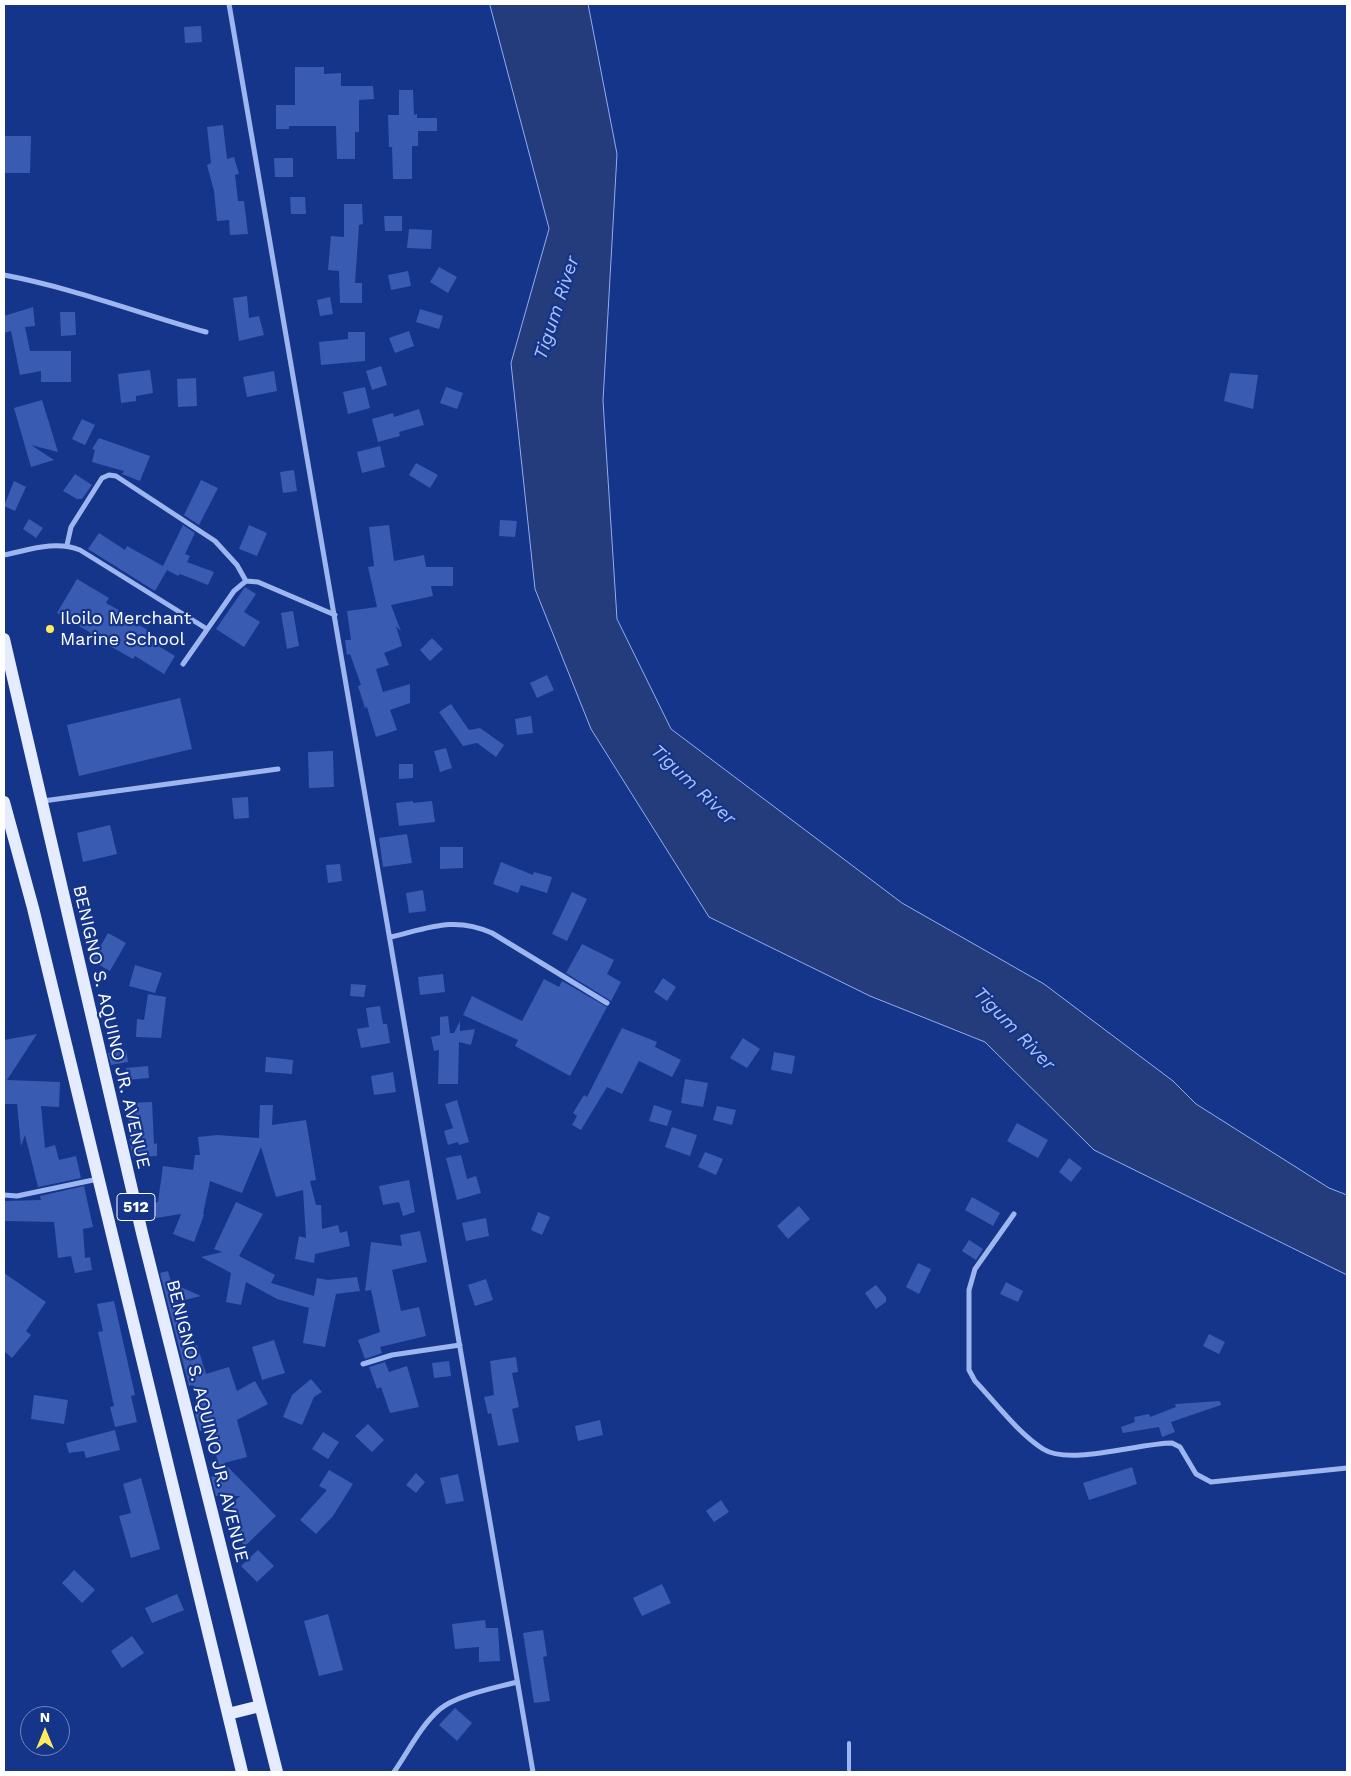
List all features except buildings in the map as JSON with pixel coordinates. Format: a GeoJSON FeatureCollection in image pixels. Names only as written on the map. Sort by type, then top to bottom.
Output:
{"type":"FeatureCollection","features":[{"type":"Feature","properties":{"kind":"main road","name":"BENIGNO S. AQUINO JR. AVENUE"},"geometry":{"type":"LineString","coordinates":[[4,639],[40,802],[142,1234],[277,1772]]}},
{"type":"Feature","properties":{"kind":"main road","name":"512"},"geometry":{"type":"LineString","coordinates":[[4,802],[33,908],[242,1772]]}},
{"type":"Feature","properties":{"kind":"main road"},"geometry":{"type":"LineString","coordinates":[[228,1714],[260,1706]]}},
{"type":"Feature","properties":{"kind":"street"},"geometry":{"type":"LineString","coordinates":[[229,4],[533,1772]]}},
{"type":"Feature","properties":{"kind":"street"},"geometry":{"type":"LineString","coordinates":[[4,275],[95,297],[116,306],[206,332]]}},
{"type":"Feature","properties":{"kind":"street"},"geometry":{"type":"LineString","coordinates":[[67,545],[72,527],[102,478],[109,475],[116,476],[215,541],[237,565],[246,581]]}},
{"type":"Feature","properties":{"kind":"street"},"geometry":{"type":"LineString","coordinates":[[4,555],[56,545],[67,545],[80,550],[206,629]]}},
{"type":"Feature","properties":{"kind":"street"},"geometry":{"type":"LineString","coordinates":[[183,664],[234,591],[246,581],[258,582],[335,615]]}},
{"type":"Feature","properties":{"kind":"street"},"geometry":{"type":"LineString","coordinates":[[40,802],[278,769]]}},
{"type":"Feature","properties":{"kind":"street"},"geometry":{"type":"LineString","coordinates":[[390,937],[449,924],[474,925],[492,933],[607,1003]]}},
{"type":"Feature","properties":{"kind":"street"},"geometry":{"type":"LineString","coordinates":[[4,1195],[17,1196],[98,1178]]}},
{"type":"Feature","properties":{"kind":"street"},"geometry":{"type":"LineString","coordinates":[[1014,1214],[975,1269],[969,1290],[969,1370],[982,1389],[1030,1439],[1045,1450],[1070,1456],[1172,1443],[1180,1447],[1196,1474],[1211,1482],[1347,1468]]}},
{"type":"Feature","properties":{"kind":"street"},"geometry":{"type":"LineString","coordinates":[[363,1364],[399,1353],[460,1345]]}},
{"type":"Feature","properties":{"kind":"street"},"geometry":{"type":"LineString","coordinates":[[394,1772],[431,1716],[442,1707],[455,1701],[517,1682]]}},
{"type":"Feature","properties":{"kind":"lane"},"geometry":{"type":"LineString","coordinates":[[849,1743],[849,1772]]}},
{"type":"Feature","properties":{"kind":"water","name":"Tigum River"},"geometry":{"type":"Polygon","coordinates":[[[490,4],[588,4],[617,154],[603,401],[617,619],[671,729],[902,903],[1044,984],[1173,1081],[1196,1104],[1329,1188],[1347,1195],[1347,1275],[1094,1150],[985,1042],[870,996],[709,917],[591,729],[535,589],[511,363],[549,229],[490,4]]]}},
{"type":"Feature","properties":{"kind":"place","name":"Iloilo Merchant Marine School"},"geometry":{"type":"Point","coordinates":[50,629]}}]}
